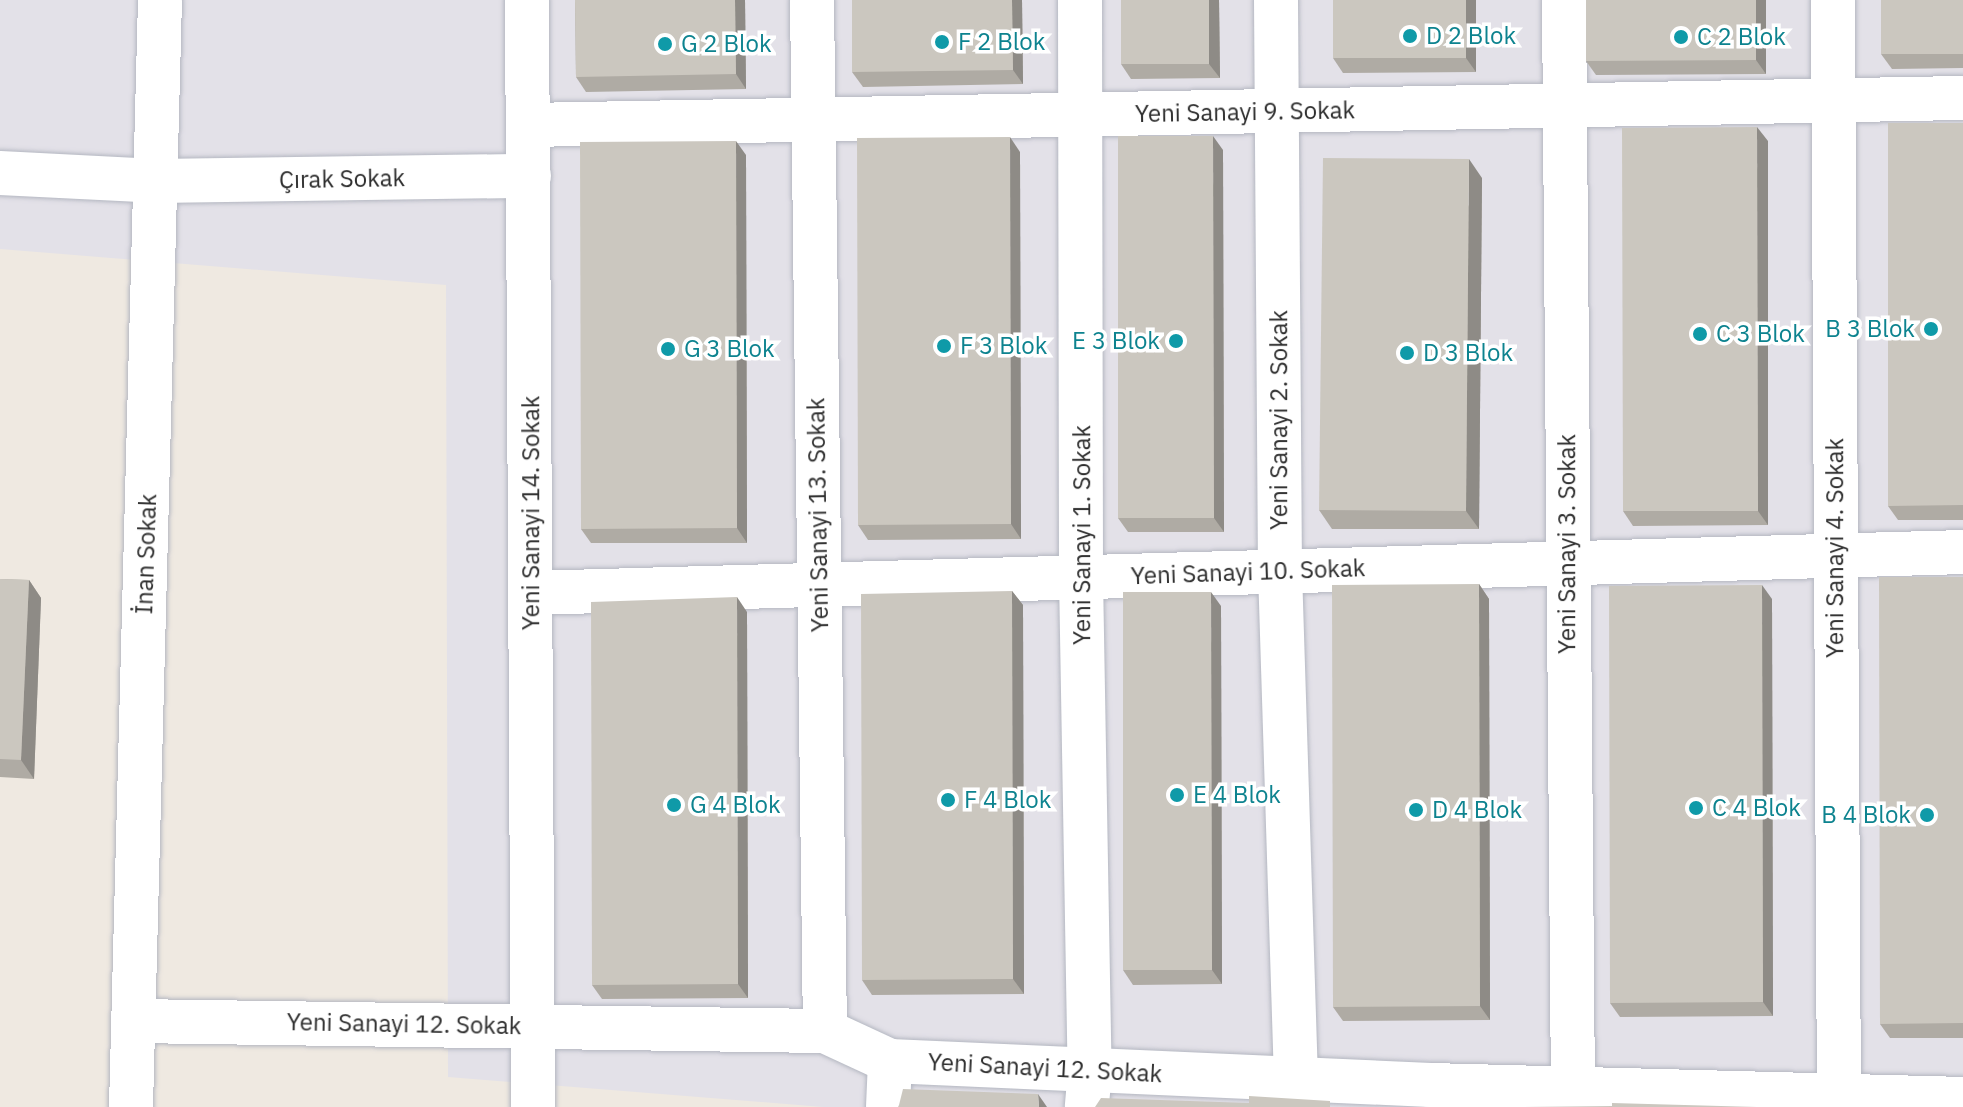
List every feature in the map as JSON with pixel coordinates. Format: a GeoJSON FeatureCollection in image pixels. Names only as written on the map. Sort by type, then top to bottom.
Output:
{"type":"FeatureCollection","features":[{"type":"Feature","properties":{"kind":"street","name":"İnan Sokak"},"geometry":{"type":"LineString","coordinates":[[131,1107],[160,0]]}},
{"type":"Feature","properties":{"kind":"street","name":"Yeni Sanayi 14. Sokak"},"geometry":{"type":"LineString","coordinates":[[527,0],[533,1107]]}},
{"type":"Feature","properties":{"kind":"street","name":"Yeni Sanayi 13. Sokak"},"geometry":{"type":"LineString","coordinates":[[812,0],[825,1031]]}},
{"type":"Feature","properties":{"kind":"street","name":"Yeni Sanayi 1. Sokak"},"geometry":{"type":"LineString","coordinates":[[1080,0],[1081,577],[1089,1088]]}},
{"type":"Feature","properties":{"kind":"street","name":"Yeni Sanayi 2. Sokak"},"geometry":{"type":"LineString","coordinates":[[1276,0],[1280,571],[1296,1079]]}},
{"type":"Feature","properties":{"kind":"street","name":"Yeni Sanayi 3. Sokak"},"geometry":{"type":"LineString","coordinates":[[1564,0],[1573,1089]]}},
{"type":"Feature","properties":{"kind":"street","name":"Yeni Sanayi 4. Sokak"},"geometry":{"type":"LineString","coordinates":[[1833,0],[1839,1096]]}},
{"type":"Feature","properties":{"kind":"street","name":"Yeni Sanayi 9. Sokak"},"geometry":{"type":"LineString","coordinates":[[528,125],[1963,98]]}},
{"type":"Feature","properties":{"kind":"street","name":"Çırak Sokak"},"geometry":{"type":"LineString","coordinates":[[0,173],[156,181],[529,176]]}},
{"type":"Feature","properties":{"kind":"street","name":"Yeni Sanayi 10. Sokak"},"geometry":{"type":"LineString","coordinates":[[532,593],[1963,552]]}},
{"type":"Feature","properties":{"kind":"street","name":"Yeni Sanayi 12. Sokak"},"geometry":{"type":"LineString","coordinates":[[133,1021],[825,1031],[890,1061],[1089,1088],[1245,1092],[1296,1079],[1430,1096],[1573,1089],[1615,1099],[1791,1101],[1839,1096],[1963,1099]]}},
{"type":"Feature","properties":{"kind":"street"},"geometry":{"type":"LineString","coordinates":[[888,1107],[890,1061]]}},
{"type":"Feature","properties":{"kind":"shaded area"},"geometry":{"type":"Polygon","coordinates":[[[0,0],[1963,0],[1963,1107],[823,1107],[448,1077],[446,285],[0,249],[0,0]]]}},
{"type":"Feature","properties":{"kind":"building","name":"G 2 Blok"},"geometry":{"type":"Polygon","coordinates":[[[575,0],[735,0],[736,74],[576,77],[575,0]]]}},
{"type":"Feature","properties":{"kind":"building","name":"F 2 Blok"},"geometry":{"type":"Polygon","coordinates":[[[852,0],[1012,0],[1013,70],[852,72],[852,0]]]}},
{"type":"Feature","properties":{"kind":"building"},"geometry":{"type":"Polygon","coordinates":[[[1121,0],[1209,0],[1209,64],[1121,64],[1121,0]]]}},
{"type":"Feature","properties":{"kind":"building","name":"D 2 Blok"},"geometry":{"type":"Polygon","coordinates":[[[1333,0],[1466,0],[1466,58],[1333,58],[1333,0]]]}},
{"type":"Feature","properties":{"kind":"building","name":"C 2 Blok"},"geometry":{"type":"Polygon","coordinates":[[[1586,0],[1756,0],[1756,60],[1586,61],[1586,0]]]}},
{"type":"Feature","properties":{"kind":"building"},"geometry":{"type":"Polygon","coordinates":[[[1881,0],[1963,0],[1963,54],[1881,54],[1881,0]]]}},
{"type":"Feature","properties":{"kind":"building","name":"B 3 Blok"},"geometry":{"type":"Polygon","coordinates":[[[1888,123],[1963,123],[1963,505],[1888,506],[1888,123]]]}},
{"type":"Feature","properties":{"kind":"building","name":"C 3 Blok"},"geometry":{"type":"Polygon","coordinates":[[[1757,127],[1758,511],[1623,511],[1622,128],[1757,127]]]}},
{"type":"Feature","properties":{"kind":"building","name":"E 3 Blok"},"geometry":{"type":"Polygon","coordinates":[[[1118,136],[1213,136],[1214,518],[1118,518],[1118,136]]]}},
{"type":"Feature","properties":{"kind":"building","name":"F 3 Blok"},"geometry":{"type":"Polygon","coordinates":[[[1010,137],[1011,524],[858,525],[857,138],[1010,137]]]}},
{"type":"Feature","properties":{"kind":"building","name":"G 3 Blok"},"geometry":{"type":"Polygon","coordinates":[[[736,141],[737,528],[581,529],[580,142],[736,141]]]}},
{"type":"Feature","properties":{"kind":"building","name":"D 3 Blok"},"geometry":{"type":"Polygon","coordinates":[[[1323,158],[1469,159],[1466,511],[1319,510],[1323,158]]]}},
{"type":"Feature","properties":{"kind":"building","name":"B 4 Blok"},"geometry":{"type":"Polygon","coordinates":[[[1879,577],[1963,577],[1963,1023],[1880,1024],[1879,577]]]}},
{"type":"Feature","properties":{"kind":"building"},"geometry":{"type":"Polygon","coordinates":[[[0,579],[29,580],[21,760],[0,759],[0,579]]]}},
{"type":"Feature","properties":{"kind":"building","name":"D 4 Blok"},"geometry":{"type":"Polygon","coordinates":[[[1479,584],[1480,1006],[1333,1007],[1332,585],[1479,584]]]}},
{"type":"Feature","properties":{"kind":"building","name":"C 4 Blok"},"geometry":{"type":"Polygon","coordinates":[[[1762,585],[1763,1002],[1610,1003],[1609,586],[1762,585]]]}},
{"type":"Feature","properties":{"kind":"building","name":"F 4 Blok"},"geometry":{"type":"Polygon","coordinates":[[[1012,591],[1013,979],[862,980],[861,594],[1012,591]]]}},
{"type":"Feature","properties":{"kind":"building","name":"E 4 Blok"},"geometry":{"type":"Polygon","coordinates":[[[1123,592],[1211,592],[1212,970],[1123,970],[1123,592]]]}},
{"type":"Feature","properties":{"kind":"building","name":"G 4 Blok"},"geometry":{"type":"Polygon","coordinates":[[[737,597],[738,984],[592,985],[591,602],[737,597]]]}},
{"type":"Feature","properties":{"kind":"building"},"geometry":{"type":"Polygon","coordinates":[[[903,1089],[1038,1094],[1039,1107],[898,1107],[903,1089]]]}},
{"type":"Feature","properties":{"kind":"building"},"geometry":{"type":"Polygon","coordinates":[[[1249,1096],[1330,1101],[1330,1107],[1095,1107],[1101,1098],[1249,1103],[1249,1096]]]}},
{"type":"Feature","properties":{"kind":"building"},"geometry":{"type":"Polygon","coordinates":[[[1612,1103],[1757,1107],[1523,1107],[1612,1106],[1612,1103]]]}},
{"type":"Feature","properties":{"kind":"place","name":"D 2 Blok"},"geometry":{"type":"Point","coordinates":[1410,36]}},
{"type":"Feature","properties":{"kind":"place","name":"C 2 Blok"},"geometry":{"type":"Point","coordinates":[1681,37]}},
{"type":"Feature","properties":{"kind":"place","name":"F 2 Blok"},"geometry":{"type":"Point","coordinates":[942,42]}},
{"type":"Feature","properties":{"kind":"place","name":"G 2 Blok"},"geometry":{"type":"Point","coordinates":[665,44]}},
{"type":"Feature","properties":{"kind":"place","name":"B 3 Blok"},"geometry":{"type":"Point","coordinates":[1931,329]}},
{"type":"Feature","properties":{"kind":"place","name":"C 3 Blok"},"geometry":{"type":"Point","coordinates":[1700,334]}},
{"type":"Feature","properties":{"kind":"place","name":"E 3 Blok"},"geometry":{"type":"Point","coordinates":[1176,341]}},
{"type":"Feature","properties":{"kind":"place","name":"F 3 Blok"},"geometry":{"type":"Point","coordinates":[944,346]}},
{"type":"Feature","properties":{"kind":"place","name":"G 3 Blok"},"geometry":{"type":"Point","coordinates":[668,349]}},
{"type":"Feature","properties":{"kind":"place","name":"D 3 Blok"},"geometry":{"type":"Point","coordinates":[1407,353]}},
{"type":"Feature","properties":{"kind":"place","name":"E 4 Blok"},"geometry":{"type":"Point","coordinates":[1177,795]}},
{"type":"Feature","properties":{"kind":"place","name":"F 4 Blok"},"geometry":{"type":"Point","coordinates":[948,800]}},
{"type":"Feature","properties":{"kind":"place","name":"G 4 Blok"},"geometry":{"type":"Point","coordinates":[674,805]}},
{"type":"Feature","properties":{"kind":"place","name":"C 4 Blok"},"geometry":{"type":"Point","coordinates":[1696,808]}},
{"type":"Feature","properties":{"kind":"place","name":"D 4 Blok"},"geometry":{"type":"Point","coordinates":[1416,810]}},
{"type":"Feature","properties":{"kind":"place","name":"B 4 Blok"},"geometry":{"type":"Point","coordinates":[1927,815]}}]}
